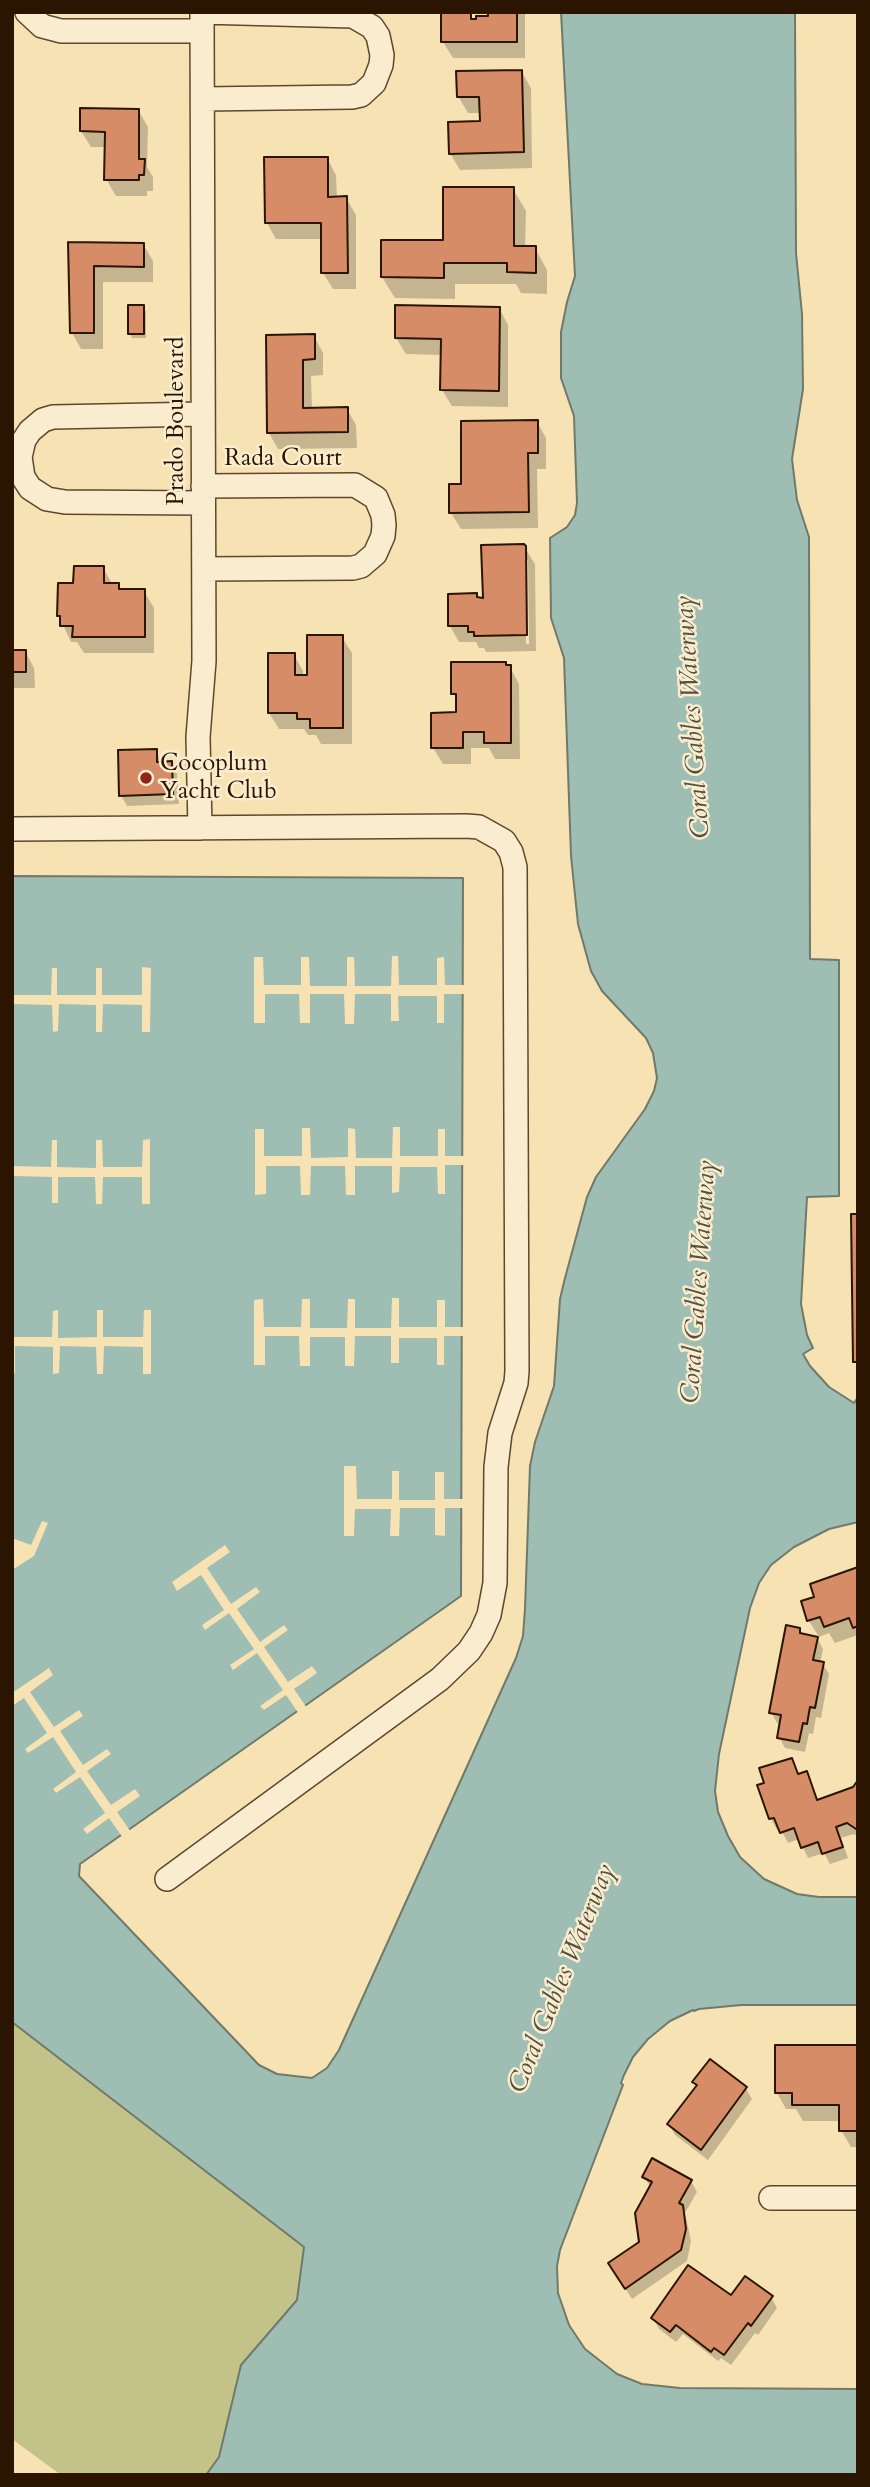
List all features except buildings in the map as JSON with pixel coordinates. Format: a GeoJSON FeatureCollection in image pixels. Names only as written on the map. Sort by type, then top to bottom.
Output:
{"type":"FeatureCollection","features":[{"type":"Feature","properties":{"kind":"street"},"geometry":{"type":"LineString","coordinates":[[27,12],[42,26],[61,31],[202,18],[353,16],[372,27],[378,36],[383,55],[382,65],[374,83],[361,94],[352,97],[203,99]]}},
{"type":"Feature","properties":{"kind":"street","name":"Prado Boulevard"},"geometry":{"type":"LineString","coordinates":[[200,828],[198,737],[204,661],[202,18]]}},
{"type":"Feature","properties":{"kind":"street","name":"Rada Court"},"geometry":{"type":"LineString","coordinates":[[202,414],[53,417],[43,420],[30,432],[24,440],[20,457],[23,477],[30,488],[47,499],[65,502],[355,485],[376,498],[383,515],[383,536],[374,554],[360,566],[204,569]]}},
{"type":"Feature","properties":{"kind":"street"},"geometry":{"type":"LineString","coordinates":[[12,829],[479,827],[504,841],[510,852],[516,883],[517,1371],[516,1384],[498,1448],[495,1583],[489,1615],[481,1633],[468,1651],[440,1679],[167,1879]]}},
{"type":"Feature","properties":{"kind":"street"},"geometry":{"type":"LineString","coordinates":[[771,2198],[858,2198]]}},
{"type":"Feature","properties":{"kind":"shaded area"},"geometry":{"type":"Polygon","coordinates":[[[12,2022],[304,2247],[297,2300],[241,2365],[219,2457],[206,2475],[61,2475],[12,2439],[12,2022]]]}},
{"type":"Feature","properties":{"kind":"water","name":"Coral Gables Waterway"},"geometry":{"type":"Polygon","coordinates":[[[561,12],[795,12],[796,253],[802,314],[803,389],[792,459],[797,500],[809,537],[810,959],[839,960],[839,1196],[807,1197],[801,1304],[807,1335],[813,1348],[803,1354],[829,1387],[854,1403],[858,1397],[858,1522],[829,1529],[794,1547],[771,1565],[759,1583],[750,1608],[719,1754],[715,1791],[718,1812],[728,1836],[740,1857],[764,1879],[797,1894],[858,1897],[858,2005],[741,2005],[699,2009],[670,2021],[648,2039],[633,2057],[624,2075],[621,2083],[623,2085],[560,2250],[557,2266],[558,2293],[569,2325],[585,2349],[617,2374],[642,2384],[680,2388],[858,2389],[858,2475],[206,2475],[219,2457],[241,2365],[297,2300],[304,2247],[12,2022],[12,876],[463,878],[461,1596],[80,1864],[79,1876],[259,2065],[277,2074],[312,2078],[327,2068],[339,2050],[516,1658],[523,1636],[525,1609],[530,1466],[535,1442],[554,1386],[560,1299],[565,1278],[587,1197],[596,1177],[645,1109],[657,1078],[653,1053],[646,1038],[602,991],[591,971],[578,924],[571,856],[564,658],[551,618],[550,538],[567,527],[575,515],[577,503],[574,416],[561,378],[561,332],[575,276],[561,12]]]}},
{"type":"Feature","properties":{"kind":"pier"},"geometry":{"type":"Polygon","coordinates":[[[392,956],[398,956],[399,985],[437,985],[437,958],[444,957],[445,985],[466,985],[466,994],[444,994],[444,1023],[437,1023],[437,996],[398,996],[399,1021],[391,1021],[391,994],[355,994],[354,1024],[345,1024],[344,994],[310,994],[310,1023],[300,1023],[299,994],[265,994],[265,1023],[254,1023],[254,957],[263,957],[264,985],[301,985],[301,957],[309,957],[310,986],[347,986],[347,957],[354,957],[355,986],[391,986],[392,956]]]}},
{"type":"Feature","properties":{"kind":"pier"},"geometry":{"type":"Polygon","coordinates":[[[12,967],[13,995],[51,995],[52,968],[57,968],[57,995],[96,995],[96,968],[102,968],[102,995],[142,995],[142,967],[151,968],[150,1032],[142,1032],[142,1005],[103,1004],[102,1032],[96,1032],[96,1005],[59,1004],[58,1031],[53,1032],[52,1005],[14,1004],[12,1031],[12,967]]]}},
{"type":"Feature","properties":{"kind":"pier"},"geometry":{"type":"Polygon","coordinates":[[[393,1127],[400,1127],[400,1156],[438,1156],[438,1129],[445,1129],[445,1156],[466,1156],[466,1165],[445,1165],[445,1194],[438,1194],[437,1167],[400,1167],[399,1192],[392,1193],[392,1166],[355,1166],[355,1195],[346,1195],[345,1166],[311,1166],[310,1195],[301,1195],[300,1166],[266,1166],[266,1194],[255,1195],[255,1129],[264,1129],[264,1156],[302,1156],[302,1128],[310,1128],[311,1158],[348,1157],[348,1128],[355,1129],[356,1158],[392,1158],[393,1127]]]}},
{"type":"Feature","properties":{"kind":"pier"},"geometry":{"type":"Polygon","coordinates":[[[150,1139],[150,1204],[142,1204],[142,1177],[103,1177],[102,1204],[96,1204],[95,1177],[58,1177],[58,1203],[52,1203],[52,1177],[14,1176],[12,1203],[12,1140],[13,1166],[51,1167],[52,1140],[57,1140],[57,1167],[96,1168],[96,1140],[102,1140],[103,1167],[142,1167],[143,1140],[150,1139]]]}},
{"type":"Feature","properties":{"kind":"pier"},"geometry":{"type":"Polygon","coordinates":[[[392,1298],[399,1298],[399,1327],[437,1327],[437,1300],[445,1300],[445,1327],[465,1327],[465,1336],[444,1336],[444,1365],[437,1365],[437,1338],[399,1338],[399,1363],[391,1363],[391,1336],[355,1336],[354,1366],[345,1366],[345,1337],[310,1337],[310,1366],[300,1366],[299,1336],[265,1336],[265,1365],[254,1365],[254,1300],[263,1299],[264,1327],[301,1327],[302,1299],[310,1299],[310,1328],[347,1328],[348,1299],[355,1299],[355,1328],[391,1328],[392,1298]]]}},
{"type":"Feature","properties":{"kind":"pier"},"geometry":{"type":"Polygon","coordinates":[[[14,1309],[14,1337],[52,1337],[53,1311],[58,1310],[58,1338],[97,1337],[97,1310],[103,1310],[103,1337],[143,1337],[144,1310],[151,1310],[151,1374],[143,1374],[143,1347],[104,1346],[103,1374],[97,1374],[96,1347],[60,1346],[59,1373],[53,1374],[53,1347],[15,1346],[15,1373],[12,1373],[14,1309]]]}},
{"type":"Feature","properties":{"kind":"pier"},"geometry":{"type":"Polygon","coordinates":[[[344,1466],[356,1466],[357,1499],[392,1499],[392,1471],[399,1471],[399,1500],[435,1500],[435,1472],[444,1472],[444,1499],[464,1499],[464,1508],[445,1508],[445,1536],[435,1535],[435,1508],[400,1508],[399,1536],[390,1536],[391,1509],[355,1509],[354,1536],[344,1536],[344,1466]]]}},
{"type":"Feature","properties":{"kind":"pier"},"geometry":{"type":"Polygon","coordinates":[[[42,1521],[48,1523],[34,1556],[12,1570],[12,1538],[31,1545],[42,1521]]]}},
{"type":"Feature","properties":{"kind":"pier"},"geometry":{"type":"Polygon","coordinates":[[[225,1545],[230,1552],[207,1568],[231,1604],[256,1587],[260,1592],[237,1609],[260,1642],[284,1625],[288,1630],[264,1647],[288,1682],[312,1666],[317,1673],[294,1689],[307,1708],[299,1714],[286,1695],[264,1710],[260,1706],[283,1690],[257,1653],[233,1670],[230,1665],[254,1649],[229,1613],[205,1630],[202,1625],[224,1610],[201,1575],[177,1591],[172,1582],[225,1545]]]}},
{"type":"Feature","properties":{"kind":"pier"},"geometry":{"type":"Polygon","coordinates":[[[49,1668],[53,1675],[30,1692],[54,1727],[79,1710],[83,1716],[60,1731],[83,1765],[107,1749],[111,1754],[87,1771],[111,1805],[135,1789],[140,1796],[117,1812],[131,1832],[123,1838],[109,1818],[87,1834],[83,1829],[105,1813],[80,1777],[56,1793],[53,1789],[76,1772],[53,1737],[28,1753],[25,1749],[47,1733],[24,1698],[12,1706],[12,1693],[49,1668]]]}},
{"type":"Feature","properties":{"kind":"place","name":"Cocoplum Yacht Club"},"geometry":{"type":"Point","coordinates":[146,778]}}]}
